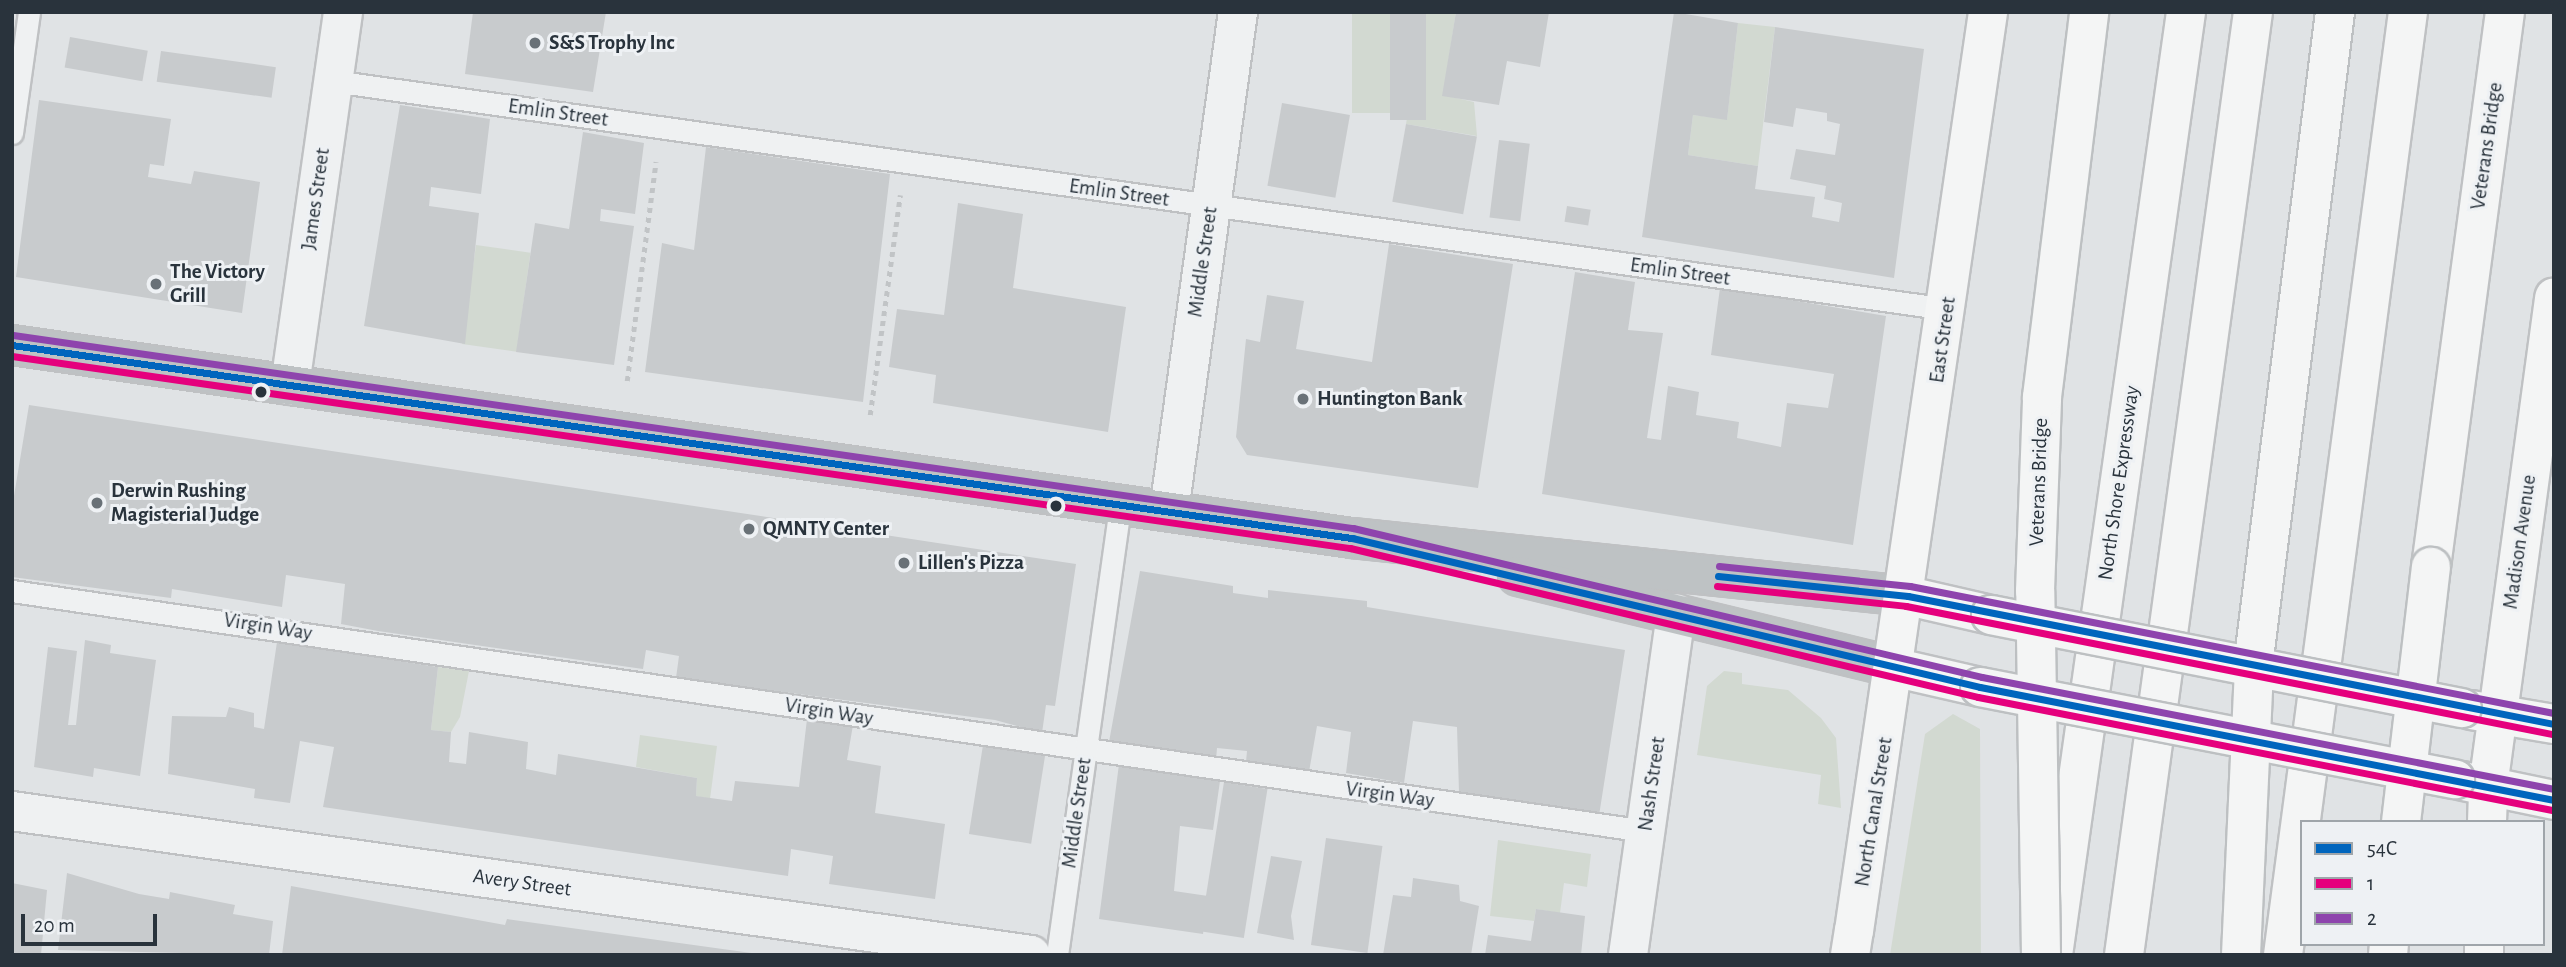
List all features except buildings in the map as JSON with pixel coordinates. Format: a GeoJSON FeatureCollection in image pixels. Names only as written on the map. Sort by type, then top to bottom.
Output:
{"type":"FeatureCollection","features":[{"type":"Feature","properties":{"kind":"main road","name":"East Street"},"geometry":{"type":"LineString","coordinates":[[1897,668],[1988,12]]}},
{"type":"Feature","properties":{"kind":"main road","name":"Veterans Bridge"},"geometry":{"type":"LineString","coordinates":[[2041,955],[2035,591],[2042,397],[2089,12]]}},
{"type":"Feature","properties":{"kind":"main road","name":"North Shore Expressway"},"geometry":{"type":"LineString","coordinates":[[2053,955],[2186,12]]}},
{"type":"Feature","properties":{"kind":"main road"},"geometry":{"type":"LineString","coordinates":[[2124,955],[2253,12]]}},
{"type":"Feature","properties":{"kind":"main road"},"geometry":{"type":"LineString","coordinates":[[2241,955],[2255,650],[2335,12]]}},
{"type":"Feature","properties":{"kind":"main road"},"geometry":{"type":"LineString","coordinates":[[2301,820],[2408,12]]}},
{"type":"Feature","properties":{"kind":"main road","name":"Veterans Bridge"},"geometry":{"type":"LineString","coordinates":[[2401,820],[2505,12]]}},
{"type":"Feature","properties":{"kind":"main road","name":"Madison Avenue"},"geometry":{"type":"LineString","coordinates":[[2477,796],[2479,711],[2545,420],[2554,297]]}},
{"type":"Feature","properties":{"kind":"main road"},"geometry":{"type":"LineString","coordinates":[[12,345],[1352,538],[1908,596],[1991,615],[2554,724]]}},
{"type":"Feature","properties":{"kind":"main road"},"geometry":{"type":"LineString","coordinates":[[1352,538],[1676,613],[1897,668],[2477,796],[2554,800]]}},
{"type":"Feature","properties":{"kind":"main road","name":"North Canal Street"},"geometry":{"type":"LineString","coordinates":[[1851,947],[1897,668]]}},
{"type":"Feature","properties":{"kind":"main road"},"geometry":{"type":"LineString","coordinates":[[2283,955],[2300,827]]}},
{"type":"Feature","properties":{"kind":"street","name":"James Street"},"geometry":{"type":"LineString","coordinates":[[290,386],[342,12]]}},
{"type":"Feature","properties":{"kind":"street","name":"Middle Street"},"geometry":{"type":"LineString","coordinates":[[1169,511],[1238,12]]}},
{"type":"Feature","properties":{"kind":"street","name":"Nash Street"},"geometry":{"type":"LineString","coordinates":[[1628,955],[1676,613]]}},
{"type":"Feature","properties":{"kind":"street","name":"Avery Street"},"geometry":{"type":"LineString","coordinates":[[12,811],[1031,955]]}},
{"type":"Feature","properties":{"kind":"lane"},"geometry":{"type":"LineString","coordinates":[[12,133],[29,12]]}},
{"type":"Feature","properties":{"kind":"lane","name":"Emlin Street"},"geometry":{"type":"LineString","coordinates":[[333,81],[1947,309]]}},
{"type":"Feature","properties":{"kind":"lane","name":"Middle Street"},"geometry":{"type":"LineString","coordinates":[[1057,955],[1120,505]]}},
{"type":"Feature","properties":{"kind":"lane","name":"Virgin Way"},"geometry":{"type":"LineString","coordinates":[[12,591],[1086,752],[1645,831]]}},
{"type":"Feature","properties":{"kind":"path"},"geometry":{"type":"LineString","coordinates":[[627,381],[657,153]]}},
{"type":"Feature","properties":{"kind":"path"},"geometry":{"type":"LineString","coordinates":[[870,415],[901,187]]}},
{"type":"Feature","properties":{"kind":"shaded area"},"geometry":{"type":"Polygon","coordinates":[[[1352,12],[1390,12],[1390,113],[1352,113],[1352,12]]]}},
{"type":"Feature","properties":{"kind":"shaded area"},"geometry":{"type":"Polygon","coordinates":[[[1426,12],[1456,12],[1443,95],[1474,102],[1477,136],[1406,124],[1426,12]]]}},
{"type":"Feature","properties":{"kind":"shaded area"},"geometry":{"type":"Polygon","coordinates":[[[1738,23],[1775,27],[1758,166],[1688,155],[1693,115],[1727,119],[1738,23]]]}},
{"type":"Feature","properties":{"kind":"shaded area"},"geometry":{"type":"Polygon","coordinates":[[[476,245],[530,253],[517,352],[462,344],[476,245]]]}},
{"type":"Feature","properties":{"kind":"shaded area"},"geometry":{"type":"Polygon","coordinates":[[[438,667],[469,671],[460,717],[451,732],[431,730],[438,667]]]}},
{"type":"Feature","properties":{"kind":"shaded area"},"geometry":{"type":"Polygon","coordinates":[[[1724,671],[1742,673],[1742,684],[1788,690],[1821,718],[1836,738],[1841,808],[1818,804],[1821,775],[1697,755],[1707,686],[1724,671]]]}},
{"type":"Feature","properties":{"kind":"shaded area"},"geometry":{"type":"Polygon","coordinates":[[[1953,714],[1980,729],[1981,955],[1890,955],[1925,734],[1953,714]]]}},
{"type":"Feature","properties":{"kind":"shaded area"},"geometry":{"type":"Polygon","coordinates":[[[640,735],[717,746],[710,799],[696,796],[697,778],[636,767],[640,735]]]}},
{"type":"Feature","properties":{"kind":"shaded area"},"geometry":{"type":"Polygon","coordinates":[[[1498,840],[1591,854],[1587,887],[1564,883],[1560,913],[1536,909],[1534,921],[1490,916],[1498,840]]]}},
{"type":"Feature","properties":{"kind":"transit line","name":"2"},"geometry":{"type":"LineString","coordinates":[[13,335],[1353,528],[1982,677],[2554,789]]}},
{"type":"Feature","properties":{"kind":"transit line","name":"54C"},"geometry":{"type":"LineString","coordinates":[[12,345],[1352,538],[1980,687],[2554,800]]}},
{"type":"Feature","properties":{"kind":"transit line","name":"1"},"geometry":{"type":"LineString","coordinates":[[12,356],[1350,548],[1978,697],[2552,810]]}},
{"type":"Feature","properties":{"kind":"transit line","name":"2"},"geometry":{"type":"LineString","coordinates":[[1719,566],[1910,586],[2554,713]]}},
{"type":"Feature","properties":{"kind":"transit line","name":"54C"},"geometry":{"type":"LineString","coordinates":[[1718,576],[1908,596],[2554,724]]}},
{"type":"Feature","properties":{"kind":"transit line","name":"1"},"geometry":{"type":"LineString","coordinates":[[1717,586],[1906,606],[2552,734]]}},
{"type":"Feature","properties":{"kind":"place","name":"S&S Trophy Inc"},"geometry":{"type":"Point","coordinates":[535,43]}},
{"type":"Feature","properties":{"kind":"place","name":"The Victory Grill"},"geometry":{"type":"Point","coordinates":[156,284]}},
{"type":"Feature","properties":{"kind":"place","name":"Huntington Bank"},"geometry":{"type":"Point","coordinates":[1303,399]}},
{"type":"Feature","properties":{"kind":"place","name":"Derwin Rushing Magisterial Judge"},"geometry":{"type":"Point","coordinates":[97,503]}},
{"type":"Feature","properties":{"kind":"place","name":"QMNTY Center"},"geometry":{"type":"Point","coordinates":[749,529]}},
{"type":"Feature","properties":{"kind":"place","name":"Lillen's Pizza"},"geometry":{"type":"Point","coordinates":[904,563]}}]}
